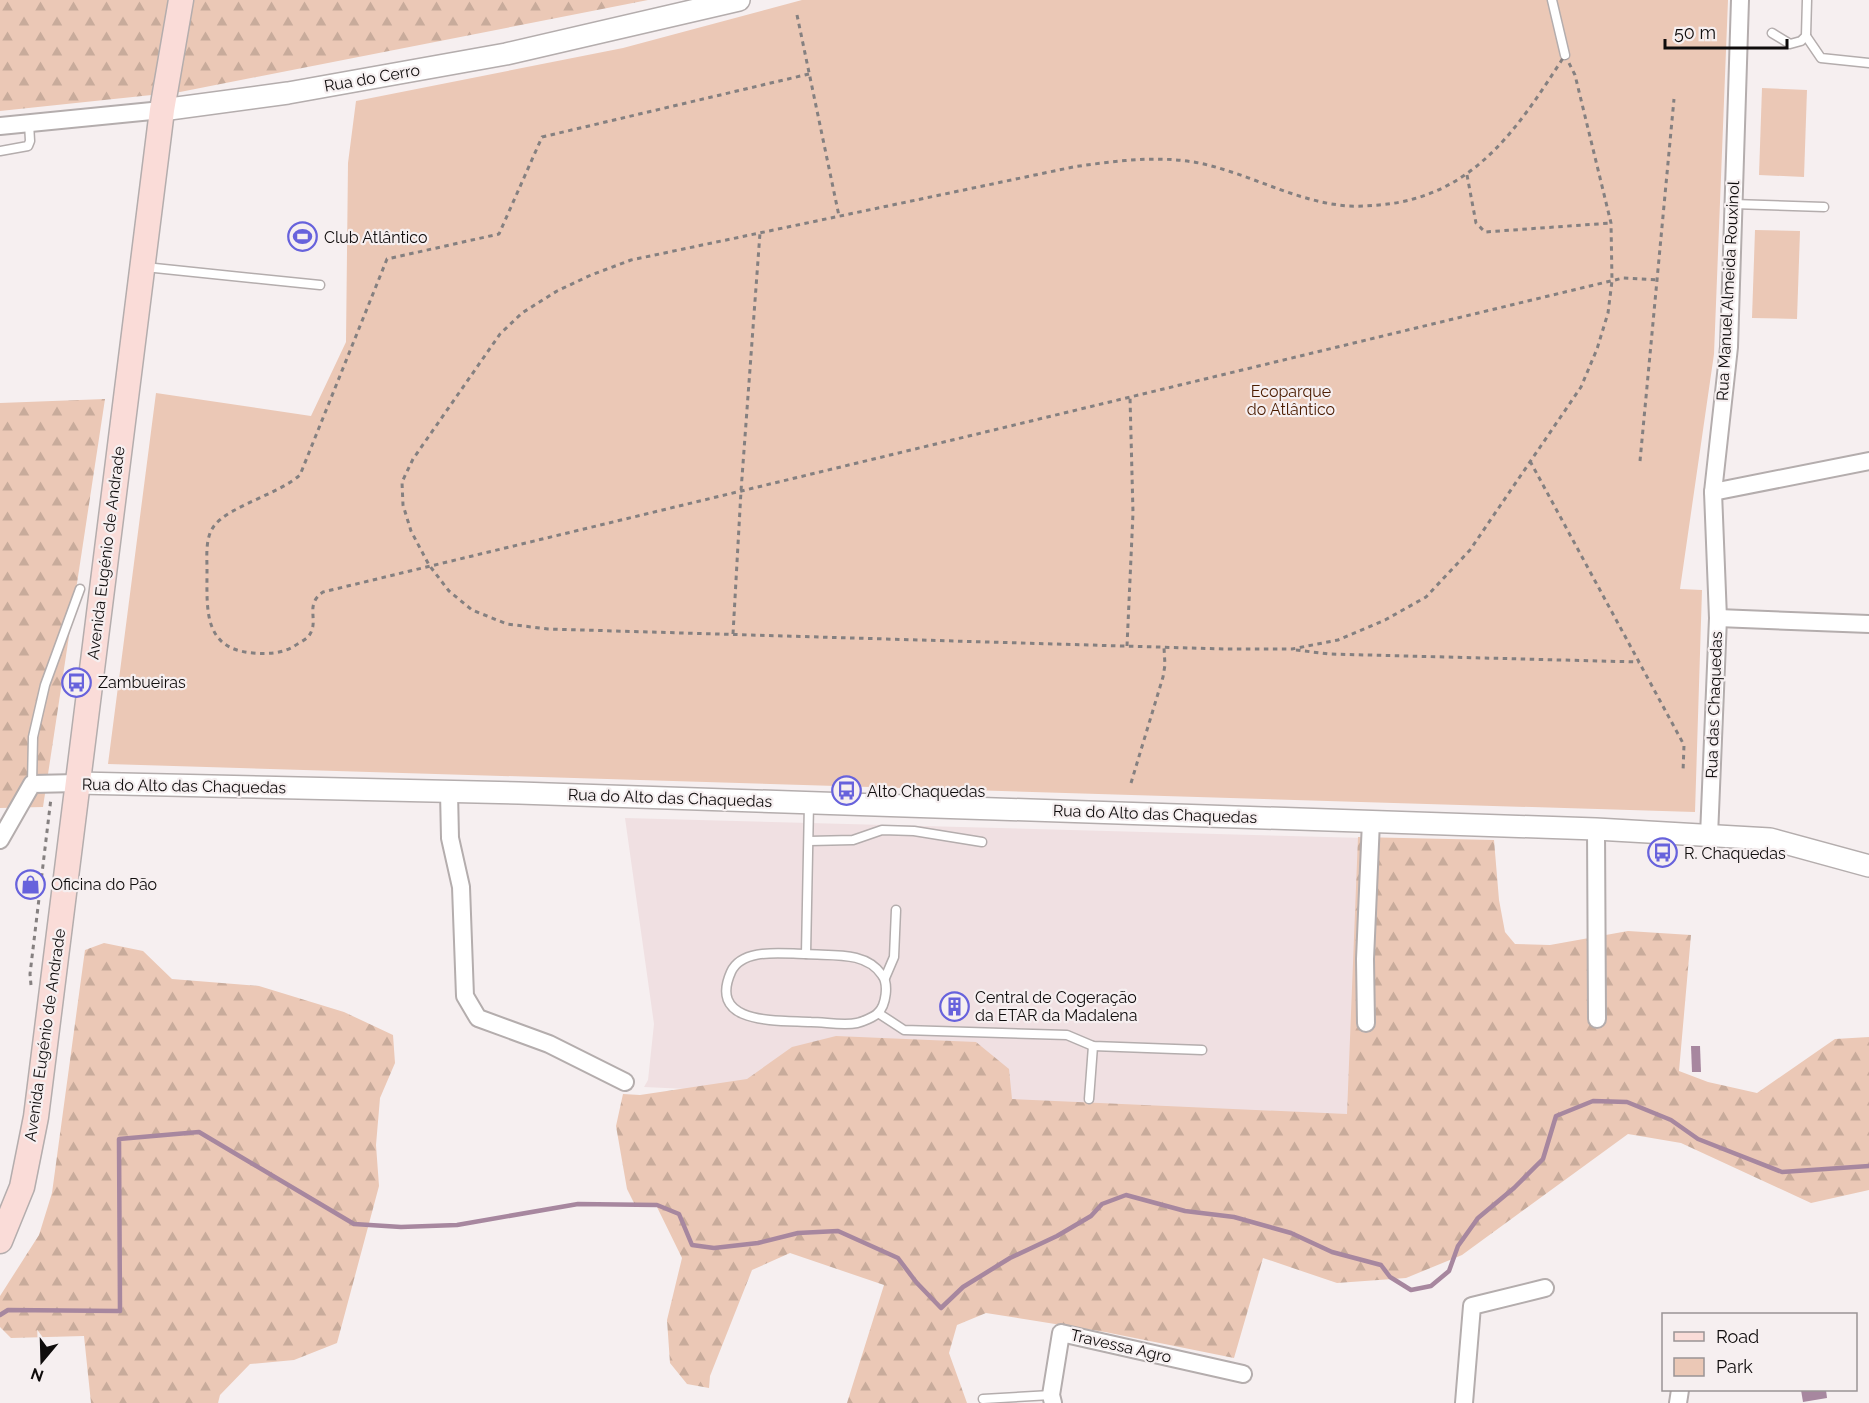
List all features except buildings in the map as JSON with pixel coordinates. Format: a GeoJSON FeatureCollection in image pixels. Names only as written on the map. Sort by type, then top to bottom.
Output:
{"type":"FeatureCollection","features":[{"type":"Feature","properties":{"kind":"main road","name":"Avenida Eugénio de Andrade"},"geometry":{"type":"LineString","coordinates":[[0,1241],[22,1187],[36,1117],[162,110],[181,0]]}},
{"type":"Feature","properties":{"kind":"street","name":"Rua do Cerro"},"geometry":{"type":"LineString","coordinates":[[0,126],[162,110],[288,93],[506,54],[739,0]]}},
{"type":"Feature","properties":{"kind":"street","name":"Rua Manuel Almeida Rouxinol"},"geometry":{"type":"LineString","coordinates":[[1718,618],[1713,492],[1729,347],[1740,0]]}},
{"type":"Feature","properties":{"kind":"street"},"geometry":{"type":"LineString","coordinates":[[1713,492],[1869,461]]}},
{"type":"Feature","properties":{"kind":"street","name":"Rua das Chaquedas"},"geometry":{"type":"LineString","coordinates":[[1709,836],[1718,618],[1869,624]]}},
{"type":"Feature","properties":{"kind":"street","name":"Rua do Alto das Chaquedas"},"geometry":{"type":"LineString","coordinates":[[32,784],[78,783],[449,792],[1596,829],[1770,839],[1869,866]]}},
{"type":"Feature","properties":{"kind":"street"},"geometry":{"type":"LineString","coordinates":[[0,840],[32,784]]}},
{"type":"Feature","properties":{"kind":"street"},"geometry":{"type":"LineString","coordinates":[[449,792],[450,838],[461,887],[465,996],[478,1018],[549,1044],[625,1082]]}},
{"type":"Feature","properties":{"kind":"street"},"geometry":{"type":"LineString","coordinates":[[1366,1023],[1365,958],[1371,821]]}},
{"type":"Feature","properties":{"kind":"street"},"geometry":{"type":"LineString","coordinates":[[1596,829],[1597,1019]]}},
{"type":"Feature","properties":{"kind":"street"},"geometry":{"type":"LineString","coordinates":[[1464,1403],[1472,1306],[1545,1288]]}},
{"type":"Feature","properties":{"kind":"street","name":"Travessa Agro"},"geometry":{"type":"LineString","coordinates":[[1052,1399],[1061,1333],[1243,1374]]}},
{"type":"Feature","properties":{"kind":"lane"},"geometry":{"type":"LineString","coordinates":[[1552,0],[1565,55]]}},
{"type":"Feature","properties":{"kind":"lane"},"geometry":{"type":"LineString","coordinates":[[1807,0],[1806,36],[1821,58],[1869,63]]}},
{"type":"Feature","properties":{"kind":"lane"},"geometry":{"type":"LineString","coordinates":[[1772,33],[1790,44],[1801,41],[1806,36]]}},
{"type":"Feature","properties":{"kind":"lane"},"geometry":{"type":"LineString","coordinates":[[0,151],[28,147],[29,123]]}},
{"type":"Feature","properties":{"kind":"lane"},"geometry":{"type":"LineString","coordinates":[[1733,204],[1824,207]]}},
{"type":"Feature","properties":{"kind":"lane"},"geometry":{"type":"LineString","coordinates":[[142,267],[320,285]]}},
{"type":"Feature","properties":{"kind":"lane"},"geometry":{"type":"LineString","coordinates":[[32,784],[33,737],[45,685],[80,589]]}},
{"type":"Feature","properties":{"kind":"lane"},"geometry":{"type":"LineString","coordinates":[[806,954],[809,803]]}},
{"type":"Feature","properties":{"kind":"lane"},"geometry":{"type":"LineString","coordinates":[[808,841],[854,840],[882,830],[914,831],[982,842]]}},
{"type":"Feature","properties":{"kind":"lane"},"geometry":{"type":"LineString","coordinates":[[885,978],[875,965],[859,957],[806,954],[760,955],[746,957],[733,968],[726,983],[728,1001],[739,1014],[756,1019],[858,1023],[878,1013],[886,996],[885,978],[894,957],[896,910]]}},
{"type":"Feature","properties":{"kind":"lane"},"geometry":{"type":"LineString","coordinates":[[878,1013],[904,1030],[1067,1035],[1093,1046],[1202,1050]]}},
{"type":"Feature","properties":{"kind":"lane"},"geometry":{"type":"LineString","coordinates":[[1089,1099],[1093,1046]]}},
{"type":"Feature","properties":{"kind":"lane","name":"Travessa Agro"},"geometry":{"type":"LineString","coordinates":[[983,1399],[1052,1399]]}},
{"type":"Feature","properties":{"kind":"path"},"geometry":{"type":"LineString","coordinates":[[797,15],[839,216]]}},
{"type":"Feature","properties":{"kind":"path"},"geometry":{"type":"LineString","coordinates":[[1292,649],[1338,640],[1385,620],[1426,597],[1470,550],[1581,387],[1597,349],[1608,314],[1612,281],[1611,223],[1575,75],[1565,55],[1501,143],[1479,166],[1431,195],[1399,203],[1368,206],[1338,205],[1311,199],[1199,163],[1157,160],[1117,161],[1073,167],[631,260],[557,291],[522,314],[500,334],[413,459],[402,482],[403,505],[411,531],[429,565],[449,591],[472,610],[507,624],[548,629],[1164,648],[1292,649],[1329,654],[1638,662]]}},
{"type":"Feature","properties":{"kind":"path"},"geometry":{"type":"LineString","coordinates":[[809,74],[542,136],[500,234],[387,259],[300,475],[290,484],[224,516],[213,527],[208,540],[207,608],[217,637],[227,646],[242,652],[271,654],[291,648],[308,636],[313,622],[312,605],[315,598],[323,592],[1623,278],[1658,280]]}},
{"type":"Feature","properties":{"kind":"path"},"geometry":{"type":"LineString","coordinates":[[1640,461],[1674,99]]}},
{"type":"Feature","properties":{"kind":"path"},"geometry":{"type":"LineString","coordinates":[[1467,174],[1476,223],[1485,231],[1611,223]]}},
{"type":"Feature","properties":{"kind":"path"},"geometry":{"type":"LineString","coordinates":[[733,634],[760,233]]}},
{"type":"Feature","properties":{"kind":"path"},"geometry":{"type":"LineString","coordinates":[[1127,646],[1133,513],[1130,397]]}},
{"type":"Feature","properties":{"kind":"path"},"geometry":{"type":"LineString","coordinates":[[1530,461],[1684,745],[1683,772]]}},
{"type":"Feature","properties":{"kind":"path"},"geometry":{"type":"LineString","coordinates":[[1131,783],[1163,677],[1164,648]]}},
{"type":"Feature","properties":{"kind":"shaded area"},"geometry":{"type":"Polygon","coordinates":[[[625,818],[1365,838],[1354,1118],[644,1087],[648,1080],[654,1024],[625,818]]]}},
{"type":"Feature","properties":{"kind":"shaded area"},"geometry":{"type":"Polygon","coordinates":[[[1691,1046],[1700,1046],[1701,1072],[1692,1072],[1691,1046]]]}},
{"type":"Feature","properties":{"kind":"shaded area"},"geometry":{"type":"Polygon","coordinates":[[[1801,1391],[1826,1391],[1827,1398],[1803,1402],[1801,1391]]]}},
{"type":"Feature","properties":{"kind":"green space"},"geometry":{"type":"Polygon","coordinates":[[[0,0],[648,0],[180,92],[0,111],[0,0]]]}},
{"type":"Feature","properties":{"kind":"green space","name":"Ecoparque do Atlântico"},"geometry":{"type":"Polygon","coordinates":[[[802,0],[1728,0],[1714,354],[1680,589],[1702,590],[1695,812],[108,764],[156,393],[311,416],[346,342],[348,163],[356,101],[623,48],[802,0]]]}},
{"type":"Feature","properties":{"kind":"green space"},"geometry":{"type":"Polygon","coordinates":[[[1762,88],[1807,90],[1804,177],[1759,175],[1762,88]]]}},
{"type":"Feature","properties":{"kind":"green space"},"geometry":{"type":"Polygon","coordinates":[[[1755,230],[1800,231],[1797,319],[1752,318],[1755,230]]]}},
{"type":"Feature","properties":{"kind":"green space"},"geometry":{"type":"Polygon","coordinates":[[[105,399],[43,807],[0,808],[0,403],[105,399]]]}},
{"type":"Feature","properties":{"kind":"green space"},"geometry":{"type":"Polygon","coordinates":[[[1358,837],[1494,840],[1499,900],[1505,932],[1515,944],[1550,945],[1628,931],[1691,935],[1679,1071],[1708,1082],[1757,1093],[1835,1039],[1869,1037],[1869,1190],[1811,1203],[1681,1143],[1628,1134],[1462,1255],[1406,1278],[1337,1283],[1263,1258],[1234,1358],[1105,1332],[986,1313],[957,1325],[949,1353],[967,1403],[847,1403],[884,1285],[790,1253],[752,1270],[710,1376],[709,1388],[687,1384],[670,1363],[667,1320],[682,1258],[657,1207],[636,1207],[627,1189],[616,1126],[623,1094],[640,1095],[747,1079],[792,1047],[836,1036],[976,1042],[1009,1069],[1012,1099],[1347,1114],[1358,837]]]}},
{"type":"Feature","properties":{"kind":"green space"},"geometry":{"type":"Polygon","coordinates":[[[104,943],[143,951],[172,979],[259,986],[344,1012],[393,1035],[395,1063],[380,1098],[376,1145],[379,1186],[337,1343],[294,1360],[250,1364],[220,1395],[218,1403],[91,1403],[84,1336],[11,1338],[0,1327],[0,1296],[39,1235],[52,1193],[85,950],[104,943]]]}},
{"type":"Feature","properties":{"kind":"waterway"},"geometry":{"type":"LineString","coordinates":[[0,1315],[8,1310],[120,1311],[119,1139],[199,1132],[354,1224],[401,1227],[457,1225],[578,1204],[657,1205],[679,1214],[692,1245],[714,1248],[758,1243],[798,1233],[838,1231],[898,1258],[916,1282],[941,1308],[963,1287],[1010,1258],[1057,1236],[1091,1216],[1102,1204],[1126,1195],[1185,1211],[1234,1217],[1291,1233],[1332,1252],[1381,1265],[1390,1277],[1411,1290],[1431,1286],[1449,1271],[1458,1246],[1478,1218],[1514,1188],[1543,1159],[1556,1116],[1593,1101],[1627,1102],[1671,1120],[1698,1139],[1782,1172],[1869,1166]]}},
{"type":"Feature","properties":{"kind":"place","name":"Club Atlântico"},"geometry":{"type":"Point","coordinates":[303,237]}},
{"type":"Feature","properties":{"kind":"place","name":"Zambueiras"},"geometry":{"type":"Point","coordinates":[77,682]}},
{"type":"Feature","properties":{"kind":"place","name":"Alto Chaquedas"},"geometry":{"type":"Point","coordinates":[846,791]}},
{"type":"Feature","properties":{"kind":"place","name":"R. Chaquedas"},"geometry":{"type":"Point","coordinates":[1663,853]}},
{"type":"Feature","properties":{"kind":"place","name":"Oficina do Pão"},"geometry":{"type":"Point","coordinates":[30,884]}},
{"type":"Feature","properties":{"kind":"place","name":"Central de Cogeração da ETAR da Madalena"},"geometry":{"type":"Point","coordinates":[954,1006]}}]}
